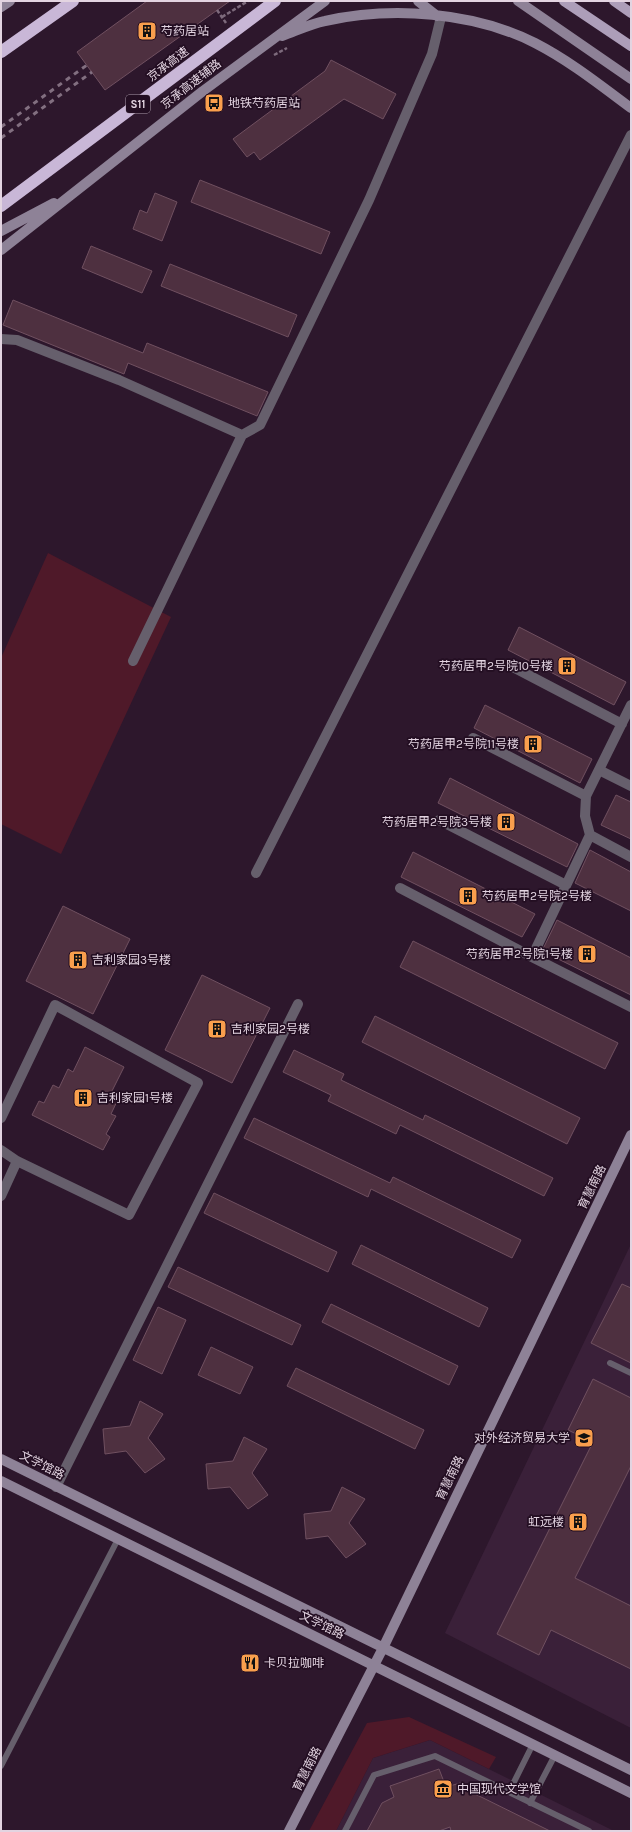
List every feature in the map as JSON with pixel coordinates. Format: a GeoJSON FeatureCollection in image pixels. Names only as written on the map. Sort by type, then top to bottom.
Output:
{"type":"FeatureCollection","features":[{"type":"Feature","properties":{"kind":"highway"},"geometry":{"type":"LineString","coordinates":[[1,52],[73,1]]}},
{"type":"Feature","properties":{"kind":"highway","name":"京承高速"},"geometry":{"type":"LineString","coordinates":[[1,206],[275,1]]}},
{"type":"Feature","properties":{"kind":"main road"},"geometry":{"type":"LineString","coordinates":[[564,1],[631,46]]}},
{"type":"Feature","properties":{"kind":"main road"},"geometry":{"type":"LineString","coordinates":[[614,1],[631,13]]}},
{"type":"Feature","properties":{"kind":"street"},"geometry":{"type":"LineString","coordinates":[[1,7],[10,1]]}},
{"type":"Feature","properties":{"kind":"street","name":"京承高速辅路"},"geometry":{"type":"LineString","coordinates":[[1,250],[203,90],[325,1]]}},
{"type":"Feature","properties":{"kind":"street"},"geometry":{"type":"LineString","coordinates":[[418,1],[439,17]]}},
{"type":"Feature","properties":{"kind":"street"},"geometry":{"type":"LineString","coordinates":[[518,1],[631,79]]}},
{"type":"Feature","properties":{"kind":"street"},"geometry":{"type":"LineString","coordinates":[[270,40],[324,21],[371,14],[407,14],[469,20],[501,29],[535,43],[564,60],[631,108]]}},
{"type":"Feature","properties":{"kind":"street"},"geometry":{"type":"LineString","coordinates":[[133,661],[242,435],[260,425],[369,200],[432,54],[439,17]]}},
{"type":"Feature","properties":{"kind":"street"},"geometry":{"type":"LineString","coordinates":[[256,872],[631,135]]}},
{"type":"Feature","properties":{"kind":"street"},"geometry":{"type":"LineString","coordinates":[[1,231],[77,190]]}},
{"type":"Feature","properties":{"kind":"street"},"geometry":{"type":"LineString","coordinates":[[1,339],[17,340],[119,380],[242,435]]}},
{"type":"Feature","properties":{"kind":"street"},"geometry":{"type":"LineString","coordinates":[[511,666],[622,724]]}},
{"type":"Feature","properties":{"kind":"street"},"geometry":{"type":"LineString","coordinates":[[532,957],[590,835],[585,816],[586,796],[631,705]]}},
{"type":"Feature","properties":{"kind":"street"},"geometry":{"type":"LineString","coordinates":[[473,738],[586,796]]}},
{"type":"Feature","properties":{"kind":"street"},"geometry":{"type":"LineString","coordinates":[[599,770],[631,786]]}},
{"type":"Feature","properties":{"kind":"street"},"geometry":{"type":"LineString","coordinates":[[439,820],[566,885]]}},
{"type":"Feature","properties":{"kind":"street"},"geometry":{"type":"LineString","coordinates":[[590,835],[631,857]]}},
{"type":"Feature","properties":{"kind":"street"},"geometry":{"type":"LineString","coordinates":[[400,888],[631,1007]]}},
{"type":"Feature","properties":{"kind":"street"},"geometry":{"type":"LineString","coordinates":[[56,1487],[298,1004]]}},
{"type":"Feature","properties":{"kind":"street"},"geometry":{"type":"LineString","coordinates":[[1,1118],[55,1005],[198,1083],[129,1215],[17,1161],[1,1150]]}},
{"type":"Feature","properties":{"kind":"street","name":"育慧南路"},"geometry":{"type":"LineString","coordinates":[[289,1831],[383,1648],[631,1135]]}},
{"type":"Feature","properties":{"kind":"street"},"geometry":{"type":"LineString","coordinates":[[1,1196],[17,1161]]}},
{"type":"Feature","properties":{"kind":"street","name":"文学馆路"},"geometry":{"type":"LineString","coordinates":[[1,1459],[631,1770]]}},
{"type":"Feature","properties":{"kind":"street","name":"文学馆路"},"geometry":{"type":"LineString","coordinates":[[1,1481],[631,1793]]}},
{"type":"Feature","properties":{"kind":"lane"},"geometry":{"type":"LineString","coordinates":[[610,1363],[631,1373]]}},
{"type":"Feature","properties":{"kind":"lane"},"geometry":{"type":"LineString","coordinates":[[1,1766],[118,1539]]}},
{"type":"Feature","properties":{"kind":"lane"},"geometry":{"type":"LineString","coordinates":[[509,1792],[533,1744]]}},
{"type":"Feature","properties":{"kind":"lane"},"geometry":{"type":"LineString","coordinates":[[530,1802],[555,1755]]}},
{"type":"Feature","properties":{"kind":"lane"},"geometry":{"type":"LineString","coordinates":[[345,1831],[374,1775],[435,1756],[589,1831]]}},
{"type":"Feature","properties":{"kind":"path"},"geometry":{"type":"LineString","coordinates":[[222,17],[248,1]]}},
{"type":"Feature","properties":{"kind":"shaded area"},"geometry":{"type":"Polygon","coordinates":[[[48,553],[171,617],[61,854],[1,824],[1,658],[48,553]]]}},
{"type":"Feature","properties":{"kind":"shaded area","name":"对外经济贸易大学"},"geometry":{"type":"Polygon","coordinates":[[[631,1244],[631,1728],[445,1633],[631,1244]]]}},
{"type":"Feature","properties":{"kind":"shaded area"},"geometry":{"type":"Polygon","coordinates":[[[409,1717],[496,1757],[489,1769],[430,1740],[373,1758],[336,1831],[309,1831],[367,1723],[409,1717]]]}},
{"type":"Feature","properties":{"kind":"shaded area","name":"中国现代文学馆"},"geometry":{"type":"Polygon","coordinates":[[[430,1740],[614,1831],[336,1831],[373,1758],[430,1740]]]}},
{"type":"Feature","properties":{"kind":"building","name":"芍药居站"},"geometry":{"type":"Polygon","coordinates":[[[147,1],[230,1],[105,90],[77,52],[147,1]]]}},
{"type":"Feature","properties":{"kind":"building"},"geometry":{"type":"Polygon","coordinates":[[[331,60],[396,94],[383,119],[344,99],[260,160],[254,152],[247,157],[233,139],[325,71],[331,60]]]}},
{"type":"Feature","properties":{"kind":"building"},"geometry":{"type":"Polygon","coordinates":[[[200,180],[330,232],[321,254],[191,202],[200,180]]]}},
{"type":"Feature","properties":{"kind":"building"},"geometry":{"type":"Polygon","coordinates":[[[155,193],[177,202],[162,241],[133,229],[140,210],[147,213],[155,193]]]}},
{"type":"Feature","properties":{"kind":"building"},"geometry":{"type":"Polygon","coordinates":[[[91,246],[152,271],[142,293],[82,268],[91,246]]]}},
{"type":"Feature","properties":{"kind":"building"},"geometry":{"type":"Polygon","coordinates":[[[170,264],[297,315],[288,337],[161,286],[170,264]]]}},
{"type":"Feature","properties":{"kind":"building"},"geometry":{"type":"Polygon","coordinates":[[[13,300],[143,353],[147,343],[268,392],[257,416],[128,363],[124,374],[3,325],[13,300]]]}},
{"type":"Feature","properties":{"kind":"building","name":"芍药居甲2号院10号楼"},"geometry":{"type":"Polygon","coordinates":[[[519,627],[626,682],[614,705],[508,650],[519,627]]]}},
{"type":"Feature","properties":{"kind":"building","name":"芍药居甲2号院11号楼"},"geometry":{"type":"Polygon","coordinates":[[[485,705],[592,759],[580,783],[474,728],[485,705]]]}},
{"type":"Feature","properties":{"kind":"building","name":"芍药居甲2号院3号楼"},"geometry":{"type":"Polygon","coordinates":[[[450,778],[578,844],[567,867],[438,803],[450,778]]]}},
{"type":"Feature","properties":{"kind":"building"},"geometry":{"type":"Polygon","coordinates":[[[616,795],[631,802],[631,839],[601,825],[616,795]]]}},
{"type":"Feature","properties":{"kind":"building"},"geometry":{"type":"Polygon","coordinates":[[[590,850],[631,872],[631,911],[575,883],[590,850]]]}},
{"type":"Feature","properties":{"kind":"building","name":"芍药居甲2号院2号楼"},"geometry":{"type":"Polygon","coordinates":[[[413,852],[535,914],[522,937],[401,877],[413,852]]]}},
{"type":"Feature","properties":{"kind":"building","name":"吉利家园3号楼"},"geometry":{"type":"Polygon","coordinates":[[[63,906],[130,939],[93,1014],[26,981],[63,906]]]}},
{"type":"Feature","properties":{"kind":"building","name":"芍药居甲2号院1号楼"},"geometry":{"type":"Polygon","coordinates":[[[557,920],[631,958],[631,995],[542,951],[557,920]]]}},
{"type":"Feature","properties":{"kind":"building"},"geometry":{"type":"Polygon","coordinates":[[[413,941],[618,1043],[605,1069],[400,967],[413,941]]]}},
{"type":"Feature","properties":{"kind":"building","name":"吉利家园2号楼"},"geometry":{"type":"Polygon","coordinates":[[[202,975],[270,1008],[232,1083],[165,1050],[202,975]]]}},
{"type":"Feature","properties":{"kind":"building"},"geometry":{"type":"Polygon","coordinates":[[[375,1016],[580,1118],[567,1144],[362,1042],[375,1016]]]}},
{"type":"Feature","properties":{"kind":"building","name":"吉利家园1号楼"},"geometry":{"type":"Polygon","coordinates":[[[85,1047],[124,1067],[112,1091],[120,1095],[111,1114],[116,1116],[106,1134],[110,1137],[103,1150],[32,1115],[39,1101],[44,1103],[53,1085],[59,1088],[68,1069],[73,1072],[85,1047]]]}},
{"type":"Feature","properties":{"kind":"building"},"geometry":{"type":"Polygon","coordinates":[[[294,1050],[344,1074],[341,1080],[423,1120],[425,1115],[553,1178],[544,1196],[400,1125],[396,1134],[328,1101],[331,1095],[283,1072],[294,1050]]]}},
{"type":"Feature","properties":{"kind":"building"},"geometry":{"type":"Polygon","coordinates":[[[254,1118],[390,1183],[393,1177],[521,1240],[512,1258],[371,1189],[368,1197],[244,1138],[254,1118]]]}},
{"type":"Feature","properties":{"kind":"building"},"geometry":{"type":"Polygon","coordinates":[[[214,1193],[337,1252],[328,1272],[204,1213],[214,1193]]]}},
{"type":"Feature","properties":{"kind":"building"},"geometry":{"type":"Polygon","coordinates":[[[361,1245],[488,1308],[479,1327],[352,1264],[361,1245]]]}},
{"type":"Feature","properties":{"kind":"building"},"geometry":{"type":"Polygon","coordinates":[[[178,1267],[301,1325],[292,1345],[168,1287],[178,1267]]]}},
{"type":"Feature","properties":{"kind":"building"},"geometry":{"type":"Polygon","coordinates":[[[622,1284],[631,1288],[631,1363],[591,1343],[622,1284]]]}},
{"type":"Feature","properties":{"kind":"building"},"geometry":{"type":"Polygon","coordinates":[[[331,1304],[458,1366],[449,1385],[322,1322],[331,1304]]]}},
{"type":"Feature","properties":{"kind":"building"},"geometry":{"type":"Polygon","coordinates":[[[158,1307],[186,1320],[162,1374],[133,1360],[158,1307]]]}},
{"type":"Feature","properties":{"kind":"building"},"geometry":{"type":"Polygon","coordinates":[[[211,1347],[253,1367],[240,1394],[198,1375],[211,1347]]]}},
{"type":"Feature","properties":{"kind":"building"},"geometry":{"type":"Polygon","coordinates":[[[296,1368],[424,1430],[415,1449],[287,1386],[296,1368]]]}},
{"type":"Feature","properties":{"kind":"building","name":"虹远楼"},"geometry":{"type":"Polygon","coordinates":[[[593,1379],[631,1398],[631,1466],[575,1578],[631,1606],[631,1669],[551,1630],[539,1655],[497,1634],[593,1442],[568,1430],[593,1379]]]}},
{"type":"Feature","properties":{"kind":"building"},"geometry":{"type":"Polygon","coordinates":[[[140,1401],[163,1414],[148,1438],[165,1459],[145,1473],[126,1451],[105,1454],[103,1429],[130,1426],[140,1401]]]}},
{"type":"Feature","properties":{"kind":"building"},"geometry":{"type":"Polygon","coordinates":[[[244,1437],[267,1449],[252,1473],[268,1495],[248,1509],[230,1487],[208,1489],[206,1464],[233,1461],[244,1437]]]}},
{"type":"Feature","properties":{"kind":"building"},"geometry":{"type":"Polygon","coordinates":[[[342,1487],[365,1499],[349,1523],[366,1544],[346,1558],[328,1536],[306,1539],[304,1514],[331,1511],[342,1487]]]}},
{"type":"Feature","properties":{"kind":"building"},"geometry":{"type":"Polygon","coordinates":[[[439,1769],[446,1787],[464,1782],[467,1790],[550,1831],[451,1831],[450,1827],[439,1831],[367,1831],[382,1803],[394,1797],[390,1786],[439,1769]]]}},
{"type":"Feature","properties":{"kind":"railway"},"geometry":{"type":"LineString","coordinates":[[1,127],[87,65]]}},
{"type":"Feature","properties":{"kind":"railway"},"geometry":{"type":"LineString","coordinates":[[1,138],[92,72]]}},
{"type":"Feature","properties":{"kind":"place","name":"芍药居站"},"geometry":{"type":"Point","coordinates":[147,31]}},
{"type":"Feature","properties":{"kind":"place","name":"地铁芍药居站"},"geometry":{"type":"Point","coordinates":[214,103]}},
{"type":"Feature","properties":{"kind":"place","name":"芍药居甲2号院10号楼"},"geometry":{"type":"Point","coordinates":[567,666]}},
{"type":"Feature","properties":{"kind":"place","name":"芍药居甲2号院11号楼"},"geometry":{"type":"Point","coordinates":[533,744]}},
{"type":"Feature","properties":{"kind":"place","name":"芍药居甲2号院3号楼"},"geometry":{"type":"Point","coordinates":[506,822]}},
{"type":"Feature","properties":{"kind":"place","name":"芍药居甲2号院2号楼"},"geometry":{"type":"Point","coordinates":[468,896]}},
{"type":"Feature","properties":{"kind":"place","name":"芍药居甲2号院1号楼"},"geometry":{"type":"Point","coordinates":[587,954]}},
{"type":"Feature","properties":{"kind":"place","name":"吉利家园3号楼"},"geometry":{"type":"Point","coordinates":[78,960]}},
{"type":"Feature","properties":{"kind":"place","name":"吉利家园2号楼"},"geometry":{"type":"Point","coordinates":[217,1029]}},
{"type":"Feature","properties":{"kind":"place","name":"吉利家园1号楼"},"geometry":{"type":"Point","coordinates":[83,1098]}},
{"type":"Feature","properties":{"kind":"place","name":"对外经济贸易大学"},"geometry":{"type":"Point","coordinates":[584,1438]}},
{"type":"Feature","properties":{"kind":"place","name":"虹远楼"},"geometry":{"type":"Point","coordinates":[578,1522]}},
{"type":"Feature","properties":{"kind":"place","name":"卡贝拉咖啡"},"geometry":{"type":"Point","coordinates":[250,1663]}},
{"type":"Feature","properties":{"kind":"place","name":"中国现代文学馆"},"geometry":{"type":"Point","coordinates":[443,1789]}}]}
